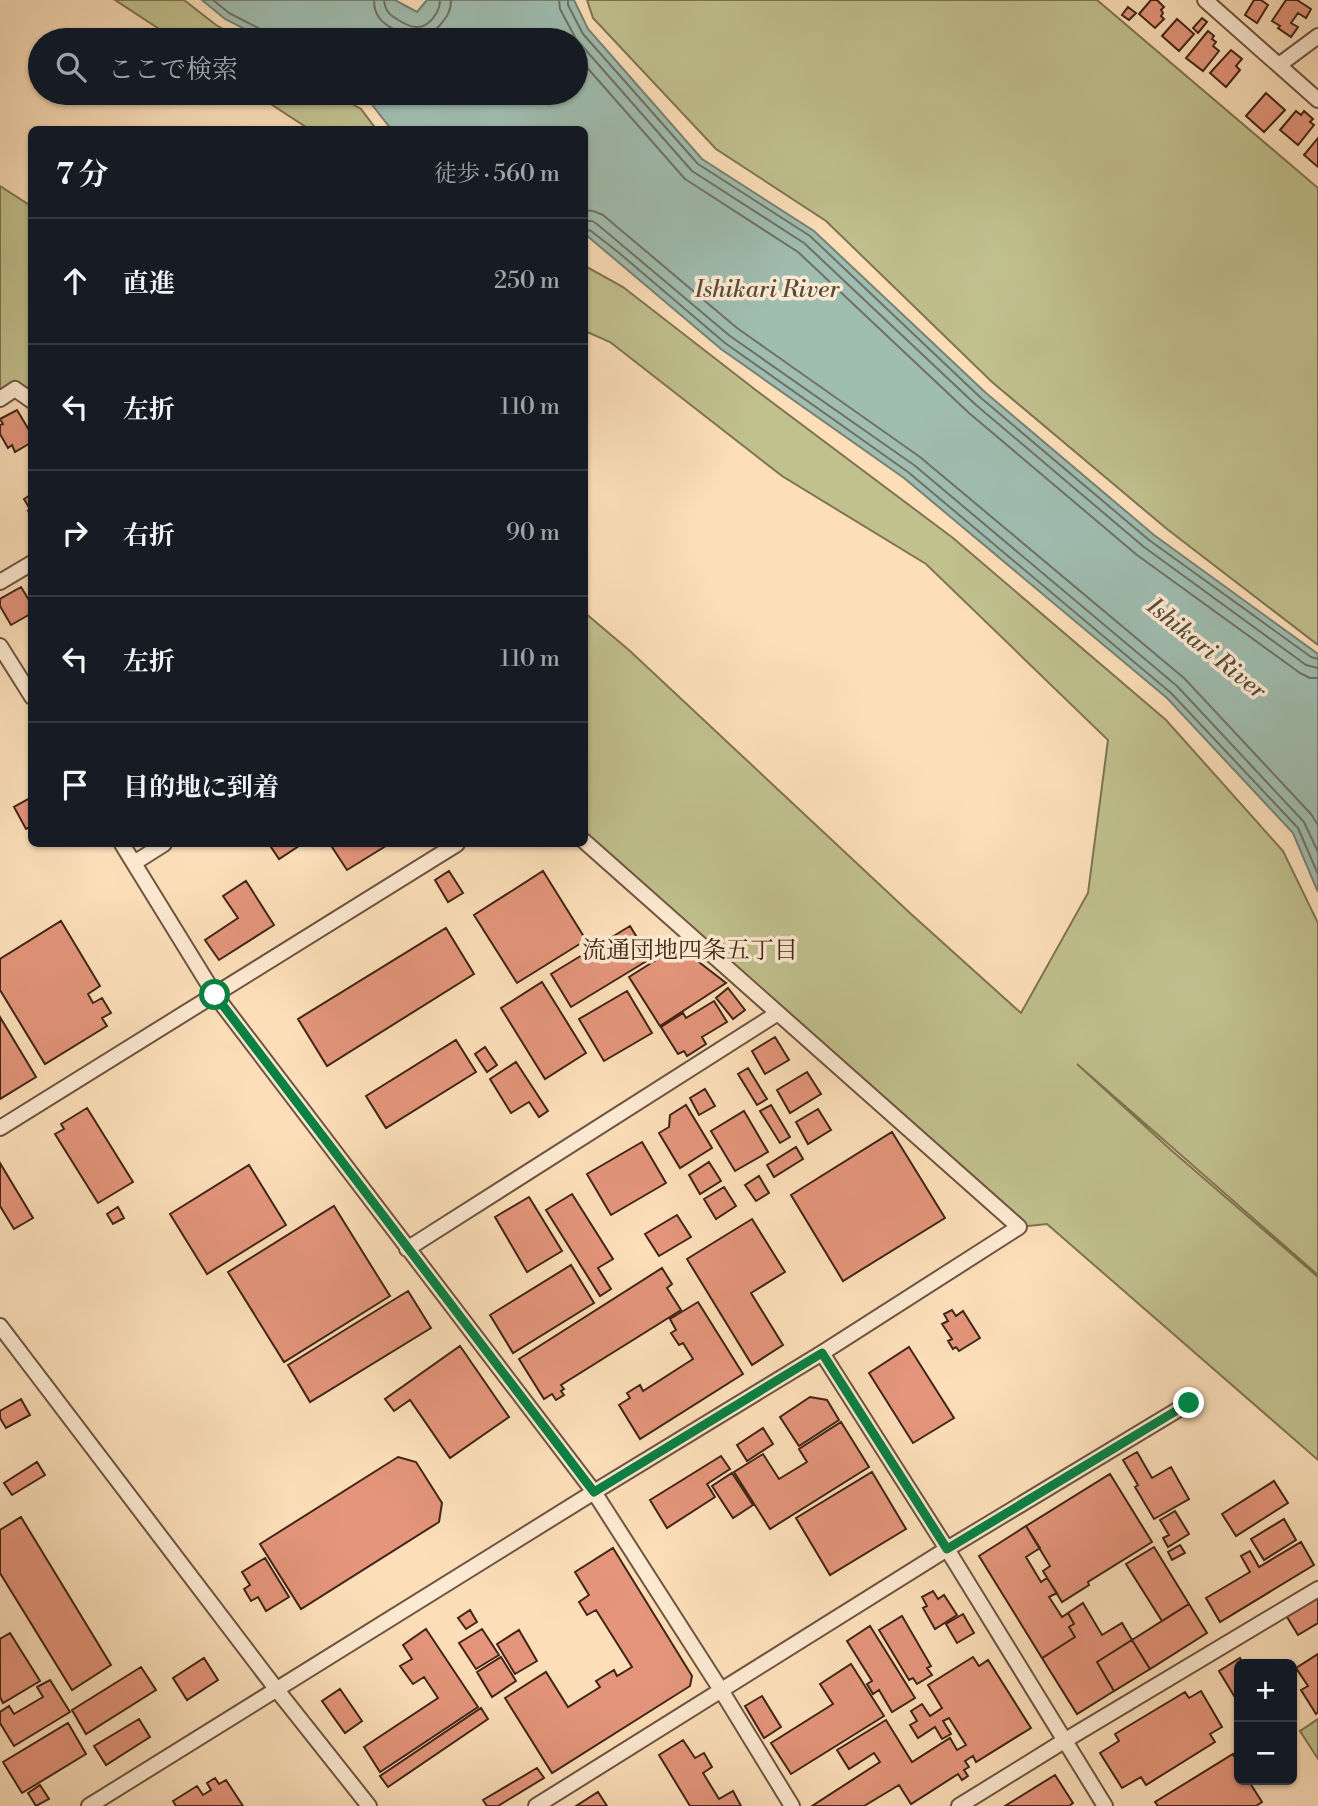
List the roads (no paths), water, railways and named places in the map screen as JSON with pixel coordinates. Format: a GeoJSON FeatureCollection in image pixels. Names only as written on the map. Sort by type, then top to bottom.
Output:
{"type":"FeatureCollection","features":[{"type":"Feature","properties":{"kind":"street"},"geometry":{"type":"LineString","coordinates":[[1205,0],[1318,100]]}},
{"type":"Feature","properties":{"kind":"street"},"geometry":{"type":"LineString","coordinates":[[1279,65],[1318,36]]}},
{"type":"Feature","properties":{"kind":"street"},"geometry":{"type":"LineString","coordinates":[[0,399],[15,389],[28,398]]}},
{"type":"Feature","properties":{"kind":"street"},"geometry":{"type":"LineString","coordinates":[[0,582],[28,565]]}},
{"type":"Feature","properties":{"kind":"street"},"geometry":{"type":"LineString","coordinates":[[0,646],[28,691]]}},
{"type":"Feature","properties":{"kind":"street"},"geometry":{"type":"LineString","coordinates":[[89,1806],[822,1353],[1019,1227],[588,845]]}},
{"type":"Feature","properties":{"kind":"street"},"geometry":{"type":"LineString","coordinates":[[124,847],[215,995],[594,1492],[792,1806]]}},
{"type":"Feature","properties":{"kind":"street"},"geometry":{"type":"LineString","coordinates":[[134,863],[159,847]]}},
{"type":"Feature","properties":{"kind":"street"},"geometry":{"type":"LineString","coordinates":[[0,1128],[452,847]]}},
{"type":"Feature","properties":{"kind":"street"},"geometry":{"type":"LineString","coordinates":[[407,1249],[778,1013]]}},
{"type":"Feature","properties":{"kind":"street"},"geometry":{"type":"LineString","coordinates":[[0,1326],[277,1690],[369,1806]]}},
{"type":"Feature","properties":{"kind":"street"},"geometry":{"type":"LineString","coordinates":[[822,1353],[947,1549],[1105,1806]]}},
{"type":"Feature","properties":{"kind":"street"},"geometry":{"type":"LineString","coordinates":[[536,1806],[947,1549],[1189,1403]]}},
{"type":"Feature","properties":{"kind":"street"},"geometry":{"type":"LineString","coordinates":[[959,1806],[1318,1589]]}},
{"type":"Feature","properties":{"kind":"water","name":"Ishikari River"},"geometry":{"type":"Polygon","coordinates":[[[202,0],[395,0],[417,12],[427,0],[574,0],[588,28],[243,28],[225,19],[202,0]]]}},
{"type":"Feature","properties":{"kind":"water","name":"Ishikari River"},"geometry":{"type":"Polygon","coordinates":[[[588,29],[702,159],[814,231],[986,393],[1154,535],[1318,654],[1318,892],[1293,833],[1167,698],[904,478],[721,349],[588,237],[588,126],[389,126],[372,105],[588,105],[588,29]]]}},
{"type":"Feature","properties":{"kind":"district","name":"流通団地四条五丁目"},"geometry":{"type":"Point","coordinates":[690,951]}}]}
